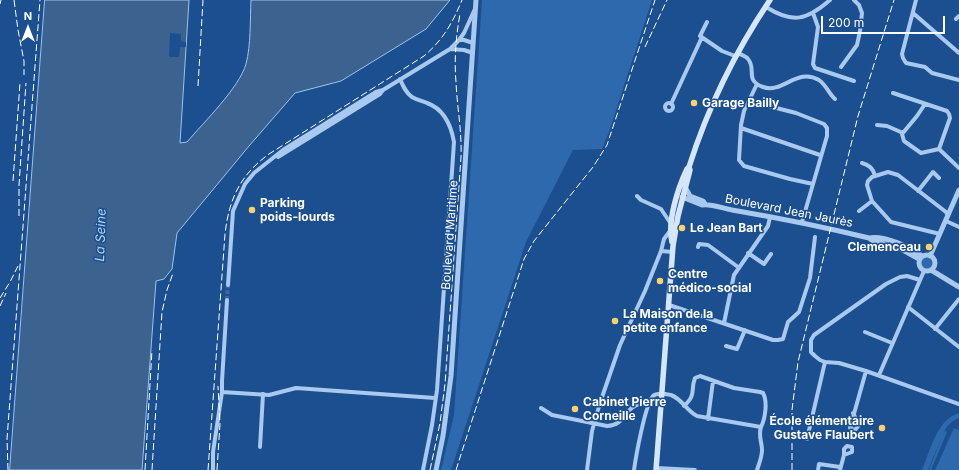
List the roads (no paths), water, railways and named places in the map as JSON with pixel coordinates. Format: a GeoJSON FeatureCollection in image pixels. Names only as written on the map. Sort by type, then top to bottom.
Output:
{"type":"FeatureCollection","features":[{"type":"Feature","properties":{"kind":"main road"},"geometry":{"type":"LineString","coordinates":[[656,469],[676,202],[679,188],[705,120],[736,55],[770,0]]}},
{"type":"Feature","properties":{"kind":"main road"},"geometry":{"type":"LineString","coordinates":[[673,249],[670,230],[675,215],[679,209],[690,170],[688,167]]}},
{"type":"Feature","properties":{"kind":"street","name":"Boulevard Maritime"},"geometry":{"type":"LineString","coordinates":[[436,470],[443,436],[451,376],[476,0]]}},
{"type":"Feature","properties":{"kind":"street"},"geometry":{"type":"LineString","coordinates":[[766,7],[775,13],[797,18],[813,13],[830,0]]}},
{"type":"Feature","properties":{"kind":"street"},"geometry":{"type":"LineString","coordinates":[[841,67],[857,45],[860,31],[862,13],[859,5],[854,0]]}},
{"type":"Feature","properties":{"kind":"street"},"geometry":{"type":"LineString","coordinates":[[916,0],[902,54],[903,58],[906,63],[925,67],[932,73],[959,80]]}},
{"type":"Feature","properties":{"kind":"street"},"geometry":{"type":"LineString","coordinates":[[228,285],[233,211],[246,184],[254,173],[283,150],[320,126],[450,49],[459,40],[468,27],[475,9]]}},
{"type":"Feature","properties":{"kind":"street"},"geometry":{"type":"LineString","coordinates":[[813,13],[818,27],[813,64],[815,68],[854,81]]}},
{"type":"Feature","properties":{"kind":"street"},"geometry":{"type":"LineString","coordinates":[[913,13],[959,53]]}},
{"type":"Feature","properties":{"kind":"street"},"geometry":{"type":"LineString","coordinates":[[671,104],[702,37],[700,36],[706,22]]}},
{"type":"Feature","properties":{"kind":"street"},"geometry":{"type":"LineString","coordinates":[[702,37],[722,51],[749,60],[753,81],[757,84],[770,89],[791,80],[807,76],[819,80],[830,91],[832,97],[835,99]]}},
{"type":"Feature","properties":{"kind":"street"},"geometry":{"type":"LineString","coordinates":[[459,40],[473,43]]}},
{"type":"Feature","properties":{"kind":"street"},"geometry":{"type":"LineString","coordinates":[[450,49],[464,50],[473,53]]}},
{"type":"Feature","properties":{"kind":"street"},"geometry":{"type":"LineString","coordinates":[[400,79],[406,91],[413,98],[434,106],[444,116],[449,124],[454,142],[437,390],[423,470]]}},
{"type":"Feature","properties":{"kind":"street"},"geometry":{"type":"LineString","coordinates":[[757,84],[744,111],[741,128],[740,163],[744,166],[782,177],[813,184]]}},
{"type":"Feature","properties":{"kind":"street"},"geometry":{"type":"LineString","coordinates":[[893,93],[926,104],[949,114],[950,118],[939,149]]}},
{"type":"Feature","properties":{"kind":"street"},"geometry":{"type":"LineString","coordinates":[[749,101],[796,113],[824,124],[827,128],[802,222]]}},
{"type":"Feature","properties":{"kind":"street"},"geometry":{"type":"LineString","coordinates":[[926,104],[918,116],[902,134],[904,141],[921,152],[939,149]]}},
{"type":"Feature","properties":{"kind":"street"},"geometry":{"type":"LineString","coordinates":[[877,125],[887,126],[903,133]]}},
{"type":"Feature","properties":{"kind":"street"},"geometry":{"type":"LineString","coordinates":[[741,128],[820,155]]}},
{"type":"Feature","properties":{"kind":"street"},"geometry":{"type":"LineString","coordinates":[[939,149],[959,168]]}},
{"type":"Feature","properties":{"kind":"street"},"geometry":{"type":"LineString","coordinates":[[862,163],[873,169],[875,176]]}},
{"type":"Feature","properties":{"kind":"street"},"geometry":{"type":"LineString","coordinates":[[940,234],[891,222],[872,201],[867,185],[868,181],[872,177],[888,172],[898,175],[946,212],[948,219],[959,227]]}},
{"type":"Feature","properties":{"kind":"street"},"geometry":{"type":"LineString","coordinates":[[918,191],[933,172],[939,178]]}},
{"type":"Feature","properties":{"kind":"street"},"geometry":{"type":"LineString","coordinates":[[685,187],[691,199]]}},
{"type":"Feature","properties":{"kind":"street"},"geometry":{"type":"LineString","coordinates":[[679,188],[682,197]]}},
{"type":"Feature","properties":{"kind":"street"},"geometry":{"type":"LineString","coordinates":[[930,256],[948,219],[959,190]]}},
{"type":"Feature","properties":{"kind":"street"},"geometry":{"type":"LineString","coordinates":[[637,196],[641,200],[658,207],[672,224]]}},
{"type":"Feature","properties":{"kind":"street"},"geometry":{"type":"LineString","coordinates":[[682,197],[691,199]]}},
{"type":"Feature","properties":{"kind":"street"},"geometry":{"type":"LineString","coordinates":[[676,202],[682,197]]}},
{"type":"Feature","properties":{"kind":"street"},"geometry":{"type":"LineString","coordinates":[[679,209],[691,199]]}},
{"type":"Feature","properties":{"kind":"street","name":"Boulevard Jean Jaurès"},"geometry":{"type":"LineString","coordinates":[[691,199],[704,201],[705,204],[722,208],[802,222],[869,238],[873,241],[901,249],[920,258]]}},
{"type":"Feature","properties":{"kind":"street"},"geometry":{"type":"LineString","coordinates":[[859,211],[872,201]]}},
{"type":"Feature","properties":{"kind":"street"},"geometry":{"type":"LineString","coordinates":[[664,214],[675,215]]}},
{"type":"Feature","properties":{"kind":"street"},"geometry":{"type":"LineString","coordinates":[[724,323],[734,275],[738,267],[768,226],[770,217]]}},
{"type":"Feature","properties":{"kind":"street"},"geometry":{"type":"LineString","coordinates":[[587,470],[588,451],[594,424],[620,345],[661,251],[664,239],[670,230]]}},
{"type":"Feature","properties":{"kind":"street"},"geometry":{"type":"LineString","coordinates":[[669,305],[773,340],[782,339],[788,322],[799,312],[810,278],[815,237]]}},
{"type":"Feature","properties":{"kind":"street"},"geometry":{"type":"LineString","coordinates":[[698,247],[699,244],[708,245],[738,267]]}},
{"type":"Feature","properties":{"kind":"street"},"geometry":{"type":"LineString","coordinates":[[661,251],[673,249]]}},
{"type":"Feature","properties":{"kind":"street"},"geometry":{"type":"LineString","coordinates":[[748,253],[764,264],[771,254]]}},
{"type":"Feature","properties":{"kind":"street"},"geometry":{"type":"LineString","coordinates":[[924,271],[919,266],[920,258],[924,255],[930,256],[934,259],[935,264],[954,284]]}},
{"type":"Feature","properties":{"kind":"street"},"geometry":{"type":"LineString","coordinates":[[931,270],[935,264]]}},
{"type":"Feature","properties":{"kind":"street"},"geometry":{"type":"LineString","coordinates":[[924,271],[931,270],[959,287]]}},
{"type":"Feature","properties":{"kind":"street"},"geometry":{"type":"LineString","coordinates":[[879,375],[924,271]]}},
{"type":"Feature","properties":{"kind":"street"},"geometry":{"type":"LineString","coordinates":[[920,280],[907,276],[900,277],[886,284],[814,335],[811,340],[811,352],[825,362],[839,363],[879,375],[959,404]]}},
{"type":"Feature","properties":{"kind":"street"},"geometry":{"type":"LineString","coordinates":[[935,328],[959,299]]}},
{"type":"Feature","properties":{"kind":"street"},"geometry":{"type":"LineString","coordinates":[[213,470],[213,452],[222,392],[227,300]]}},
{"type":"Feature","properties":{"kind":"street"},"geometry":{"type":"LineString","coordinates":[[908,307],[959,347]]}},
{"type":"Feature","properties":{"kind":"street"},"geometry":{"type":"LineString","coordinates":[[726,346],[737,349],[745,330]]}},
{"type":"Feature","properties":{"kind":"street"},"geometry":{"type":"LineString","coordinates":[[865,332],[892,343]]}},
{"type":"Feature","properties":{"kind":"street"},"geometry":{"type":"LineString","coordinates":[[807,439],[825,362]]}},
{"type":"Feature","properties":{"kind":"street"},"geometry":{"type":"LineString","coordinates":[[853,413],[858,425],[855,430],[850,428],[853,413],[866,371]]}},
{"type":"Feature","properties":{"kind":"street"},"geometry":{"type":"LineString","coordinates":[[684,406],[692,398],[695,378],[700,376],[734,388],[763,393],[765,398],[764,420],[759,436],[762,455],[757,470]]}},
{"type":"Feature","properties":{"kind":"street"},"geometry":{"type":"LineString","coordinates":[[708,419],[713,381]]}},
{"type":"Feature","properties":{"kind":"street"},"geometry":{"type":"LineString","coordinates":[[222,392],[269,394],[296,388],[435,398]]}},
{"type":"Feature","properties":{"kind":"street"},"geometry":{"type":"LineString","coordinates":[[260,447],[263,394]]}},
{"type":"Feature","properties":{"kind":"street"},"geometry":{"type":"LineString","coordinates":[[634,470],[642,429],[650,403],[654,395],[657,394],[676,398],[697,416],[761,428]]}},
{"type":"Feature","properties":{"kind":"street"},"geometry":{"type":"LineString","coordinates":[[541,408],[552,414],[607,426],[614,425],[621,420],[633,406],[642,403],[650,403]]}},
{"type":"Feature","properties":{"kind":"street"},"geometry":{"type":"LineString","coordinates":[[818,470],[819,464],[840,469],[844,455]]}},
{"type":"Feature","properties":{"kind":"street"},"geometry":{"type":"LineString","coordinates":[[656,469],[695,470]]}},
{"type":"Feature","properties":{"kind":"water","name":"La Seine"},"geometry":{"type":"Polygon","coordinates":[[[45,0],[189,0],[180,143],[187,142],[211,115],[229,94],[242,73],[246,64],[249,49],[251,0],[450,0],[426,29],[341,81],[295,93],[177,233],[172,269],[164,279],[156,281],[142,470],[10,470],[45,0]]]}},
{"type":"Feature","properties":{"kind":"tunnel"},"geometry":{"type":"LineString","coordinates":[[227,300],[228,285]]}},
{"type":"Feature","properties":{"kind":"railway"},"geometry":{"type":"LineString","coordinates":[[0,4],[1,0]]}},
{"type":"Feature","properties":{"kind":"railway"},"geometry":{"type":"LineString","coordinates":[[14,0],[24,61],[24,75]]}},
{"type":"Feature","properties":{"kind":"railway"},"geometry":{"type":"LineString","coordinates":[[8,470],[7,439],[40,0]]}},
{"type":"Feature","properties":{"kind":"railway"},"geometry":{"type":"LineString","coordinates":[[198,86],[203,0]]}},
{"type":"Feature","properties":{"kind":"railway"},"geometry":{"type":"LineString","coordinates":[[208,470],[225,234],[229,210],[243,179],[250,170],[269,154],[424,56],[437,44],[447,30],[462,0]]}},
{"type":"Feature","properties":{"kind":"railway"},"geometry":{"type":"LineString","coordinates":[[456,470],[524,259],[534,241],[593,167],[607,145],[655,0]]}},
{"type":"Feature","properties":{"kind":"railway"},"geometry":{"type":"LineString","coordinates":[[645,47],[667,0]]}},
{"type":"Feature","properties":{"kind":"railway"},"geometry":{"type":"LineString","coordinates":[[792,470],[792,410],[798,362],[858,116],[894,0]]}},
{"type":"Feature","properties":{"kind":"railway"},"geometry":{"type":"LineString","coordinates":[[430,470],[440,423],[445,384],[461,157],[461,138],[455,65],[456,39],[460,14]]}},
{"type":"Feature","properties":{"kind":"railway"},"geometry":{"type":"LineString","coordinates":[[13,181],[20,83]]}},
{"type":"Feature","properties":{"kind":"railway"},"geometry":{"type":"LineString","coordinates":[[19,216],[19,185],[26,83]]}},
{"type":"Feature","properties":{"kind":"railway"},"geometry":{"type":"LineString","coordinates":[[0,298],[18,266]]}},
{"type":"Feature","properties":{"kind":"railway"},"geometry":{"type":"LineString","coordinates":[[152,470],[162,312],[173,273]]}},
{"type":"Feature","properties":{"kind":"railway"},"geometry":{"type":"LineString","coordinates":[[0,306],[6,293]]}},
{"type":"Feature","properties":{"kind":"railway"},"geometry":{"type":"LineString","coordinates":[[145,470],[152,350]]}},
{"type":"Feature","properties":{"kind":"railway"},"geometry":{"type":"LineString","coordinates":[[217,470],[220,424],[218,386]]}},
{"type":"Feature","properties":{"kind":"place","name":"Garage Bailly"},"geometry":{"type":"Point","coordinates":[694,103]}},
{"type":"Feature","properties":{"kind":"place","name":"Parking poids-lourds"},"geometry":{"type":"Point","coordinates":[252,210]}},
{"type":"Feature","properties":{"kind":"place","name":"Le Jean Bart"},"geometry":{"type":"Point","coordinates":[682,228]}},
{"type":"Feature","properties":{"kind":"place","name":"Clemenceau"},"geometry":{"type":"Point","coordinates":[929,247]}},
{"type":"Feature","properties":{"kind":"place","name":"Centre médico-social"},"geometry":{"type":"Point","coordinates":[660,281]}},
{"type":"Feature","properties":{"kind":"place","name":"La Maison de la petite enfance"},"geometry":{"type":"Point","coordinates":[615,321]}},
{"type":"Feature","properties":{"kind":"place","name":"Cabinet Pierre Corneille"},"geometry":{"type":"Point","coordinates":[575,409]}},
{"type":"Feature","properties":{"kind":"place","name":"École élémentaire Gustave Flaubert"},"geometry":{"type":"Point","coordinates":[882,428]}}]}
